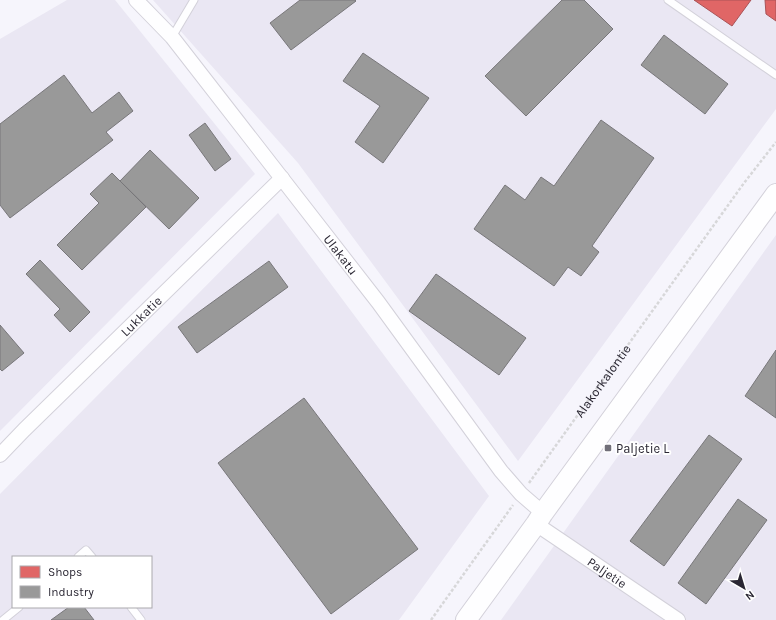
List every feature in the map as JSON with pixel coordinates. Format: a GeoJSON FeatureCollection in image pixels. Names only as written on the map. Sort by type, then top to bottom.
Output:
{"type":"FeatureCollection","features":[{"type":"Feature","properties":{"kind":"street","name":"Ulakatu"},"geometry":{"type":"LineString","coordinates":[[136,0],[172,37],[282,178],[378,302],[501,471],[539,518]]}},
{"type":"Feature","properties":{"kind":"street","name":"Lukkatie"},"geometry":{"type":"LineString","coordinates":[[0,455],[282,178]]}},
{"type":"Feature","properties":{"kind":"street"},"geometry":{"type":"LineString","coordinates":[[466,620],[776,194]]}},
{"type":"Feature","properties":{"kind":"street","name":"Paljetie"},"geometry":{"type":"LineString","coordinates":[[539,518],[678,620]]}},
{"type":"Feature","properties":{"kind":"lane"},"geometry":{"type":"LineString","coordinates":[[172,37],[194,0]]}},
{"type":"Feature","properties":{"kind":"lane"},"geometry":{"type":"LineString","coordinates":[[668,0],[776,75]]}},
{"type":"Feature","properties":{"kind":"lane"},"geometry":{"type":"LineString","coordinates":[[79,556],[86,550],[91,556]]}},
{"type":"Feature","properties":{"kind":"lane"},"geometry":{"type":"LineString","coordinates":[[3,620],[18,608]]}},
{"type":"Feature","properties":{"kind":"lane"},"geometry":{"type":"LineString","coordinates":[[132,608],[142,620]]}},
{"type":"Feature","properties":{"kind":"path","name":"Alakorkalontie"},"geometry":{"type":"LineString","coordinates":[[431,620],[744,183],[776,142]]}},
{"type":"Feature","properties":{"kind":"shaded area"},"geometry":{"type":"Polygon","coordinates":[[[67,0],[115,0],[255,174],[0,431],[0,39],[67,0]]]}},
{"type":"Feature","properties":{"kind":"shaded area"},"geometry":{"type":"Polygon","coordinates":[[[153,0],[776,0],[776,109],[518,461],[298,163],[153,0]]]}},
{"type":"Feature","properties":{"kind":"shaded area"},"geometry":{"type":"Polygon","coordinates":[[[278,213],[489,496],[399,620],[0,620],[0,494],[278,213]]]}},
{"type":"Feature","properties":{"kind":"shaded area"},"geometry":{"type":"Polygon","coordinates":[[[776,235],[776,620],[501,620],[776,235]]]}},
{"type":"Feature","properties":{"kind":"building: Shops"},"geometry":{"type":"Polygon","coordinates":[[[694,0],[751,0],[732,26],[694,0]]]}},
{"type":"Feature","properties":{"kind":"building: Shops"},"geometry":{"type":"Polygon","coordinates":[[[765,0],[776,0],[776,21],[766,14],[765,0]]]}},
{"type":"Feature","properties":{"kind":"building: Industry"},"geometry":{"type":"Polygon","coordinates":[[[300,0],[356,1],[291,50],[270,23],[300,0]]]}},
{"type":"Feature","properties":{"kind":"building: Industry"},"geometry":{"type":"Polygon","coordinates":[[[562,0],[584,0],[613,29],[526,116],[485,76],[562,0]]]}},
{"type":"Feature","properties":{"kind":"building: Industry"},"geometry":{"type":"Polygon","coordinates":[[[664,35],[728,84],[705,114],[641,65],[664,35]]]}},
{"type":"Feature","properties":{"kind":"building: Industry"},"geometry":{"type":"Polygon","coordinates":[[[363,53],[429,98],[383,163],[355,142],[380,106],[343,81],[363,53]]]}},
{"type":"Feature","properties":{"kind":"building: Industry"},"geometry":{"type":"Polygon","coordinates":[[[64,75],[92,113],[119,92],[133,111],[106,132],[113,140],[10,218],[0,205],[0,124],[64,75]]]}},
{"type":"Feature","properties":{"kind":"building: Industry"},"geometry":{"type":"Polygon","coordinates":[[[601,120],[654,158],[592,246],[599,252],[581,276],[568,267],[554,286],[474,229],[505,185],[525,200],[541,177],[554,186],[601,120]]]}},
{"type":"Feature","properties":{"kind":"building: Industry"},"geometry":{"type":"Polygon","coordinates":[[[205,123],[231,159],[215,171],[189,135],[205,123]]]}},
{"type":"Feature","properties":{"kind":"building: Industry"},"geometry":{"type":"Polygon","coordinates":[[[150,150],[199,198],[169,229],[120,181],[150,150]]]}},
{"type":"Feature","properties":{"kind":"building: Industry"},"geometry":{"type":"Polygon","coordinates":[[[112,173],[146,207],[82,270],[57,245],[99,203],[90,194],[112,173]]]}},
{"type":"Feature","properties":{"kind":"building: Industry"},"geometry":{"type":"Polygon","coordinates":[[[40,260],[90,312],[70,332],[54,315],[60,309],[26,274],[40,260]]]}},
{"type":"Feature","properties":{"kind":"building: Industry"},"geometry":{"type":"Polygon","coordinates":[[[269,261],[288,287],[197,353],[178,327],[269,261]]]}},
{"type":"Feature","properties":{"kind":"building: Industry"},"geometry":{"type":"Polygon","coordinates":[[[436,274],[526,338],[499,375],[409,311],[436,274]]]}},
{"type":"Feature","properties":{"kind":"building: Industry"},"geometry":{"type":"Polygon","coordinates":[[[0,325],[24,353],[2,371],[0,369],[0,325]]]}},
{"type":"Feature","properties":{"kind":"building: Industry"},"geometry":{"type":"Polygon","coordinates":[[[776,350],[776,418],[745,396],[776,350]]]}},
{"type":"Feature","properties":{"kind":"building: Industry"},"geometry":{"type":"Polygon","coordinates":[[[304,398],[418,549],[331,614],[218,463],[304,398]]]}},
{"type":"Feature","properties":{"kind":"building: Industry"},"geometry":{"type":"Polygon","coordinates":[[[709,435],[742,459],[664,566],[630,541],[709,435]]]}},
{"type":"Feature","properties":{"kind":"building: Industry"},"geometry":{"type":"Polygon","coordinates":[[[738,499],[767,520],[706,604],[678,583],[738,499]]]}},
{"type":"Feature","properties":{"kind":"building: Industry"},"geometry":{"type":"Polygon","coordinates":[[[68,608],[85,608],[94,620],[51,620],[68,608]]]}},
{"type":"Feature","properties":{"kind":"place","name":"Paljetie L"},"geometry":{"type":"Point","coordinates":[608,448]}}]}
